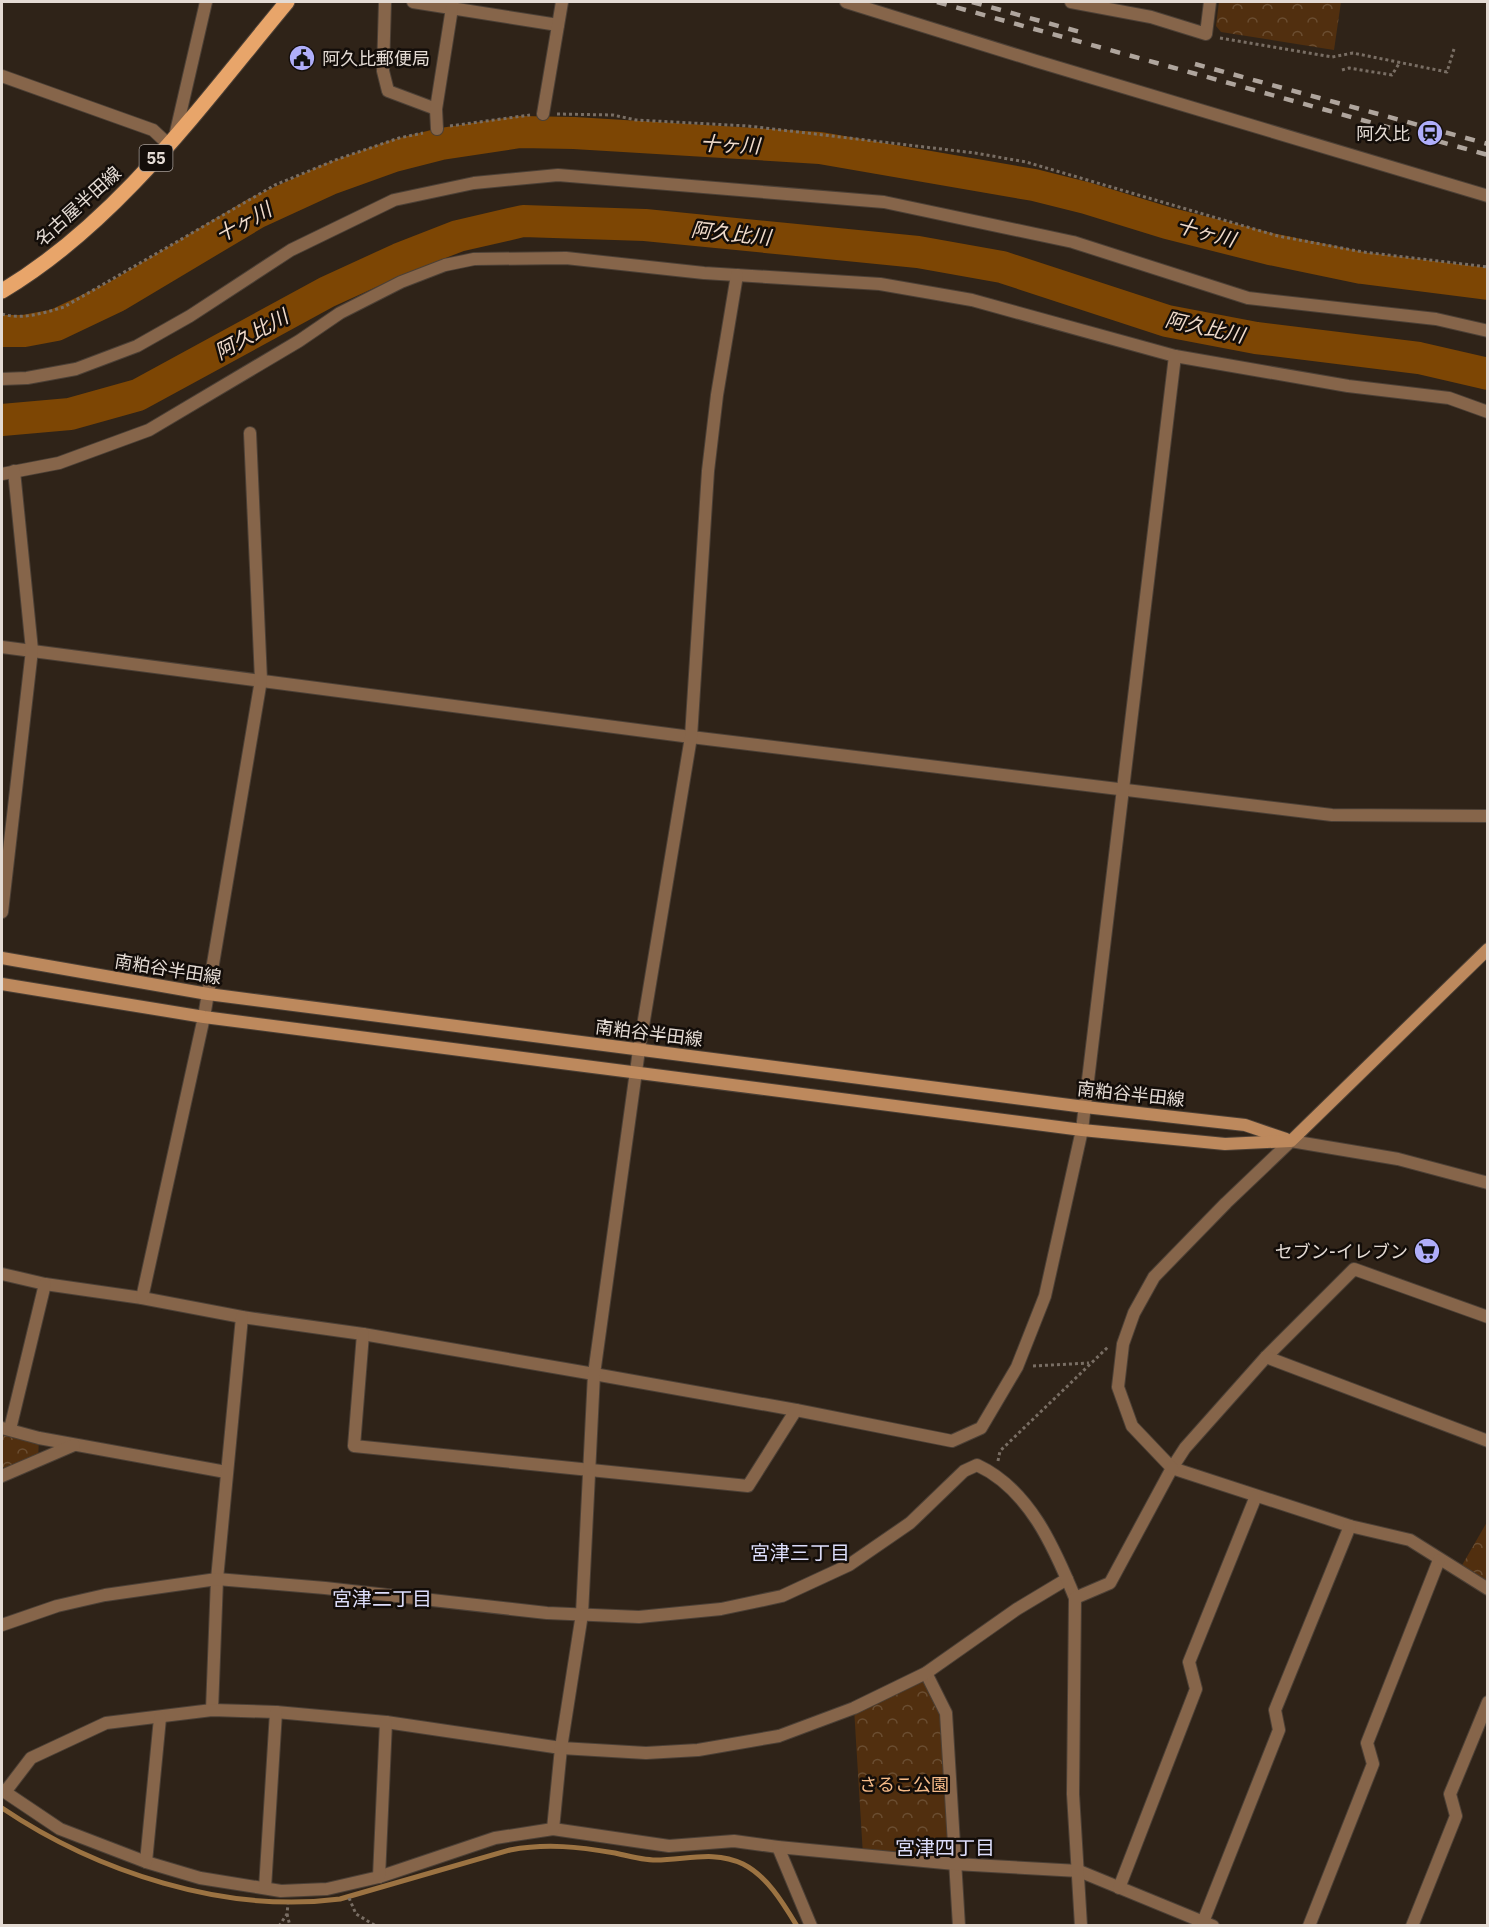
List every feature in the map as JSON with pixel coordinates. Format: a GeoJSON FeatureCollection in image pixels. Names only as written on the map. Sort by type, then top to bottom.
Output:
{"type":"FeatureCollection","features":[{"type":"Feature","properties":{"kind":"main road","name":"名古屋半田線"},"geometry":{"type":"LineString","coordinates":[[2,291],[61,251],[142,174],[287,2]]}},
{"type":"Feature","properties":{"kind":"main road"},"geometry":{"type":"LineString","coordinates":[[2,984],[204,1017],[1082,1130],[1225,1144],[1291,1141],[1488,949]]}},
{"type":"Feature","properties":{"kind":"main road","name":"南粕谷半田線"},"geometry":{"type":"LineString","coordinates":[[2,958],[208,994],[1085,1107],[1245,1125],[1291,1141]]}},
{"type":"Feature","properties":{"kind":"street"},"geometry":{"type":"LineString","coordinates":[[2,76],[153,130],[171,140],[206,2]]}},
{"type":"Feature","properties":{"kind":"street"},"geometry":{"type":"LineString","coordinates":[[386,2],[383,70],[388,91],[436,109]]}},
{"type":"Feature","properties":{"kind":"street"},"geometry":{"type":"LineString","coordinates":[[413,2],[558,25]]}},
{"type":"Feature","properties":{"kind":"street"},"geometry":{"type":"LineString","coordinates":[[543,114],[562,2]]}},
{"type":"Feature","properties":{"kind":"street"},"geometry":{"type":"LineString","coordinates":[[846,2],[1488,196]]}},
{"type":"Feature","properties":{"kind":"street"},"geometry":{"type":"LineString","coordinates":[[1071,2],[1151,17],[1206,34],[1209,2]]}},
{"type":"Feature","properties":{"kind":"street"},"geometry":{"type":"LineString","coordinates":[[436,129],[436,109],[453,8]]}},
{"type":"Feature","properties":{"kind":"street"},"geometry":{"type":"LineString","coordinates":[[2,379],[27,378],[76,369],[137,346],[190,316],[291,250],[394,200],[474,183],[558,175],[884,202],[1074,242],[1248,298],[1436,319],[1488,331]]}},
{"type":"Feature","properties":{"kind":"street"},"geometry":{"type":"LineString","coordinates":[[2,912],[32,650],[8,472],[59,463],[149,430],[299,341],[340,313],[401,282],[445,265],[474,259],[566,258],[737,275],[879,284],[972,300],[1175,356],[1348,386],[1449,398],[1488,412]]}},
{"type":"Feature","properties":{"kind":"street"},"geometry":{"type":"LineString","coordinates":[[553,1829],[561,1748],[582,1614],[594,1374],[639,1050],[690,737],[708,471],[717,395],[737,275]]}},
{"type":"Feature","properties":{"kind":"street"},"geometry":{"type":"LineString","coordinates":[[2,1274],[45,1284],[142,1298],[242,1317],[363,1334],[594,1374],[952,1441],[981,1428],[1017,1367],[1045,1296],[1082,1130],[1175,356]]}},
{"type":"Feature","properties":{"kind":"street"},"geometry":{"type":"LineString","coordinates":[[142,1298],[204,1017],[261,680],[250,433]]}},
{"type":"Feature","properties":{"kind":"street"},"geometry":{"type":"LineString","coordinates":[[2,647],[690,737],[1332,815],[1488,816]]}},
{"type":"Feature","properties":{"kind":"street"},"geometry":{"type":"LineString","coordinates":[[1488,1183],[1398,1159],[1291,1141],[1154,1277],[1134,1313],[1123,1344],[1118,1387],[1132,1426],[1172,1468],[1350,1526],[1410,1540],[1488,1589]]}},
{"type":"Feature","properties":{"kind":"street"},"geometry":{"type":"LineString","coordinates":[[1075,1598],[1110,1583],[1185,1448],[1266,1357],[1354,1269],[1488,1317]]}},
{"type":"Feature","properties":{"kind":"street"},"geometry":{"type":"LineString","coordinates":[[45,1284],[6,1429],[39,1438],[226,1472]]}},
{"type":"Feature","properties":{"kind":"street"},"geometry":{"type":"LineString","coordinates":[[212,1710],[217,1579],[242,1317]]}},
{"type":"Feature","properties":{"kind":"street"},"geometry":{"type":"LineString","coordinates":[[363,1334],[354,1446],[748,1486],[796,1410]]}},
{"type":"Feature","properties":{"kind":"street"},"geometry":{"type":"LineString","coordinates":[[1266,1357],[1488,1441]]}},
{"type":"Feature","properties":{"kind":"street"},"geometry":{"type":"LineString","coordinates":[[2,1476],[75,1445]]}},
{"type":"Feature","properties":{"kind":"street"},"geometry":{"type":"LineString","coordinates":[[2,1625],[57,1606],[105,1595],[217,1579],[547,1612],[639,1617],[722,1609],[782,1596],[849,1565],[910,1523],[964,1471],[977,1465],[996,1474],[1028,1506],[1060,1560],[1075,1598],[1073,1794],[1081,1926]]}},
{"type":"Feature","properties":{"kind":"street"},"geometry":{"type":"LineString","coordinates":[[1119,1888],[1196,1689],[1189,1662],[1256,1496]]}},
{"type":"Feature","properties":{"kind":"street"},"geometry":{"type":"LineString","coordinates":[[1067,1579],[1017,1609],[926,1673],[854,1708],[778,1736],[698,1750],[646,1753],[561,1748],[386,1722],[276,1712],[212,1710],[106,1723],[31,1758],[3,1791],[60,1829],[146,1862],[200,1878],[281,1891],[327,1889],[379,1877],[495,1838],[553,1829],[669,1846],[734,1841],[956,1864],[1078,1871],[1210,1924],[1280,1730],[1275,1710],[1350,1526]]}},
{"type":"Feature","properties":{"kind":"street"},"geometry":{"type":"LineString","coordinates":[[1309,1926],[1373,1764],[1367,1743],[1439,1560]]}},
{"type":"Feature","properties":{"kind":"street"},"geometry":{"type":"LineString","coordinates":[[926,1673],[946,1713],[959,1926]]}},
{"type":"Feature","properties":{"kind":"street"},"geometry":{"type":"LineString","coordinates":[[1412,1926],[1456,1816],[1450,1794],[1488,1702]]}},
{"type":"Feature","properties":{"kind":"street"},"geometry":{"type":"LineString","coordinates":[[265,1888],[276,1712]]}},
{"type":"Feature","properties":{"kind":"street"},"geometry":{"type":"LineString","coordinates":[[146,1862],[160,1718]]}},
{"type":"Feature","properties":{"kind":"street"},"geometry":{"type":"LineString","coordinates":[[379,1877],[386,1722]]}},
{"type":"Feature","properties":{"kind":"street"},"geometry":{"type":"LineString","coordinates":[[778,1847],[811,1926]]}},
{"type":"Feature","properties":{"kind":"path"},"geometry":{"type":"LineString","coordinates":[[1206,34],[1332,57],[1353,53],[1447,72],[1454,49]]}},
{"type":"Feature","properties":{"kind":"path"},"geometry":{"type":"LineString","coordinates":[[1342,70],[1349,68],[1392,75],[1400,62]]}},
{"type":"Feature","properties":{"kind":"path"},"geometry":{"type":"LineString","coordinates":[[996,1474],[1000,1451],[1110,1345],[1123,1344]]}},
{"type":"Feature","properties":{"kind":"path"},"geometry":{"type":"LineString","coordinates":[[1017,1367],[1091,1363]]}},
{"type":"Feature","properties":{"kind":"path"},"geometry":{"type":"LineString","coordinates":[[350,1903],[356,1914],[376,1926]]}},
{"type":"Feature","properties":{"kind":"path"},"geometry":{"type":"LineString","coordinates":[[288,1908],[290,1926]]}},
{"type":"Feature","properties":{"kind":"path"},"geometry":{"type":"LineString","coordinates":[[279,1926],[287,1914]]}},
{"type":"Feature","properties":{"kind":"green space"},"geometry":{"type":"Polygon","coordinates":[[[1219,2],[1341,2],[1334,50],[1221,32],[1216,26],[1219,2]]]}},
{"type":"Feature","properties":{"kind":"green space"},"geometry":{"type":"Polygon","coordinates":[[[2,1430],[39,1438],[38,1460],[2,1476],[2,1430]]]}},
{"type":"Feature","properties":{"kind":"green space"},"geometry":{"type":"Polygon","coordinates":[[[1487,1522],[1487,1582],[1461,1567],[1487,1522]]]}},
{"type":"Feature","properties":{"kind":"green space","name":"さるこ公園"},"geometry":{"type":"Polygon","coordinates":[[[926,1673],[946,1713],[955,1864],[863,1855],[854,1708],[926,1673]]]}},
{"type":"Feature","properties":{"kind":"waterway","name":"十ヶ川"},"geometry":{"type":"LineString","coordinates":[[2,331],[24,331],[56,325],[117,296],[256,213],[330,179],[394,156],[441,144],[520,132],[574,133],[820,148],[1034,185],[1167,223],[1270,249],[1362,268],[1488,284]]}},
{"type":"Feature","properties":{"kind":"waterway","name":"阿久比川"},"geometry":{"type":"LineString","coordinates":[[2,420],[70,414],[138,395],[327,292],[399,259],[458,236],[523,221],[645,225],[918,252],[1002,267],[1167,321],[1256,338],[1419,358],[1488,374]]}},
{"type":"Feature","properties":{"kind":"waterway"},"geometry":{"type":"LineString","coordinates":[[2,1808],[39,1831],[120,1869],[208,1894],[252,1900],[296,1902],[340,1899],[510,1850],[524,1848],[550,1846],[576,1848],[651,1860],[721,1857],[743,1864],[760,1876],[774,1891],[797,1926]]}},
{"type":"Feature","properties":{"kind":"railway"},"geometry":{"type":"LineString","coordinates":[[937,2],[1488,155]]}},
{"type":"Feature","properties":{"kind":"railway"},"geometry":{"type":"LineString","coordinates":[[972,2],[1080,32]]}},
{"type":"Feature","properties":{"kind":"railway"},"geometry":{"type":"LineString","coordinates":[[1195,64],[1488,144]]}},
{"type":"Feature","properties":{"kind":"place","name":"阿久比郵便局"},"geometry":{"type":"Point","coordinates":[302,58]}},
{"type":"Feature","properties":{"kind":"place","name":"阿久比"},"geometry":{"type":"Point","coordinates":[1430,133]}},
{"type":"Feature","properties":{"kind":"place","name":"セブン-イレブン"},"geometry":{"type":"Point","coordinates":[1427,1251]}},
{"type":"Feature","properties":{"kind":"district","name":"宮津三丁目"},"geometry":{"type":"Point","coordinates":[800,1552]}},
{"type":"Feature","properties":{"kind":"district","name":"宮津二丁目"},"geometry":{"type":"Point","coordinates":[382,1598]}},
{"type":"Feature","properties":{"kind":"district","name":"宮津四丁目"},"geometry":{"type":"Point","coordinates":[945,1847]}}]}
